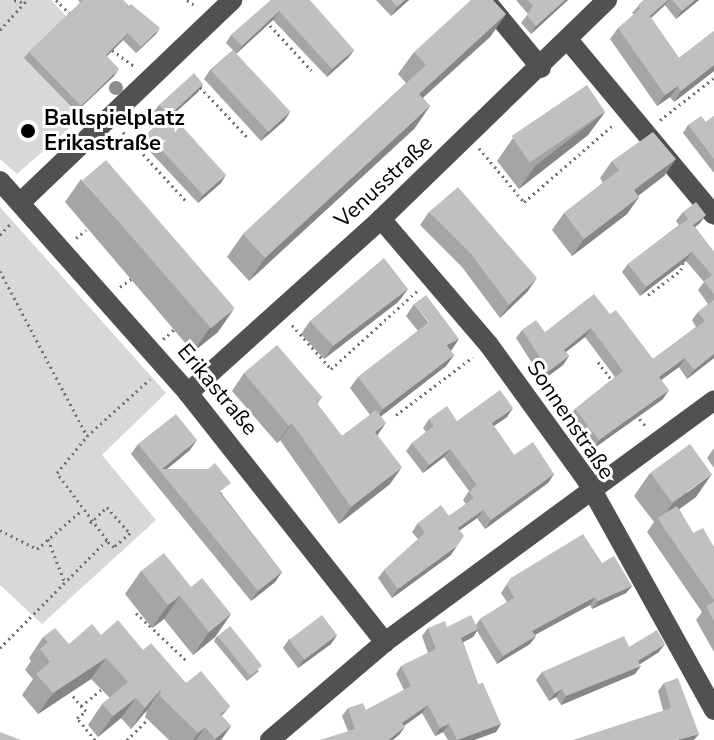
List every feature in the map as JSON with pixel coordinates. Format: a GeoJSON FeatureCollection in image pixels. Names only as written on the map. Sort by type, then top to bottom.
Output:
{"type":"FeatureCollection","features":[{"type":"Feature","properties":{"kind":"street"},"geometry":{"type":"LineString","coordinates":[[22,201],[232,0]]}},
{"type":"Feature","properties":{"kind":"street"},"geometry":{"type":"LineString","coordinates":[[485,0],[541,68]]}},
{"type":"Feature","properties":{"kind":"street","name":"Venusstraße"},"geometry":{"type":"LineString","coordinates":[[188,393],[381,219],[569,41],[607,0]]}},
{"type":"Feature","properties":{"kind":"street"},"geometry":{"type":"LineString","coordinates":[[569,41],[714,215]]}},
{"type":"Feature","properties":{"kind":"street","name":"Erikastraße"},"geometry":{"type":"LineString","coordinates":[[0,181],[22,201],[188,393],[385,642]]}},
{"type":"Feature","properties":{"kind":"street","name":"Sonnenstraße"},"geometry":{"type":"LineString","coordinates":[[381,219],[489,345],[591,493],[714,710]]}},
{"type":"Feature","properties":{"kind":"street"},"geometry":{"type":"LineString","coordinates":[[270,740],[385,642],[714,400]]}},
{"type":"Feature","properties":{"kind":"path"},"geometry":{"type":"LineString","coordinates":[[14,0],[26,1]]}},
{"type":"Feature","properties":{"kind":"path"},"geometry":{"type":"LineString","coordinates":[[56,0],[73,17]]}},
{"type":"Feature","properties":{"kind":"path"},"geometry":{"type":"LineString","coordinates":[[2,28],[26,1]]}},
{"type":"Feature","properties":{"kind":"path"},"geometry":{"type":"LineString","coordinates":[[258,12],[311,70]]}},
{"type":"Feature","properties":{"kind":"path"},"geometry":{"type":"LineString","coordinates":[[0,16],[2,28]]}},
{"type":"Feature","properties":{"kind":"path"},"geometry":{"type":"LineString","coordinates":[[102,42],[148,82]]}},
{"type":"Feature","properties":{"kind":"path"},"geometry":{"type":"LineString","coordinates":[[645,132],[714,78]]}},
{"type":"Feature","properties":{"kind":"path"},"geometry":{"type":"LineString","coordinates":[[194,81],[248,138]]}},
{"type":"Feature","properties":{"kind":"path"},"geometry":{"type":"LineString","coordinates":[[477,145],[524,202],[628,113]]}},
{"type":"Feature","properties":{"kind":"path"},"geometry":{"type":"LineString","coordinates":[[110,117],[187,202]]}},
{"type":"Feature","properties":{"kind":"path"},"geometry":{"type":"LineString","coordinates":[[648,295],[681,270],[691,254]]}},
{"type":"Feature","properties":{"kind":"path"},"geometry":{"type":"LineString","coordinates":[[0,271],[87,436]]}},
{"type":"Feature","properties":{"kind":"path"},"geometry":{"type":"LineString","coordinates":[[279,310],[331,369],[340,355],[432,278]]}},
{"type":"Feature","properties":{"kind":"path"},"geometry":{"type":"LineString","coordinates":[[396,415],[489,345]]}},
{"type":"Feature","properties":{"kind":"path"},"geometry":{"type":"LineString","coordinates":[[598,362],[615,385]]}},
{"type":"Feature","properties":{"kind":"path"},"geometry":{"type":"LineString","coordinates":[[90,523],[107,507],[130,533],[114,547],[90,523],[57,473],[87,436],[165,366]]}},
{"type":"Feature","properties":{"kind":"path"},"geometry":{"type":"LineString","coordinates":[[632,408],[658,443]]}},
{"type":"Feature","properties":{"kind":"path"},"geometry":{"type":"LineString","coordinates":[[0,530],[37,549],[81,511]]}},
{"type":"Feature","properties":{"kind":"path"},"geometry":{"type":"LineString","coordinates":[[48,539],[65,583]]}},
{"type":"Feature","properties":{"kind":"path"},"geometry":{"type":"LineString","coordinates":[[0,648],[107,540]]}},
{"type":"Feature","properties":{"kind":"path"},"geometry":{"type":"LineString","coordinates":[[136,613],[187,661]]}},
{"type":"Feature","properties":{"kind":"path"},"geometry":{"type":"LineString","coordinates":[[81,706],[101,690]]}},
{"type":"Feature","properties":{"kind":"path"},"geometry":{"type":"LineString","coordinates":[[73,696],[86,711],[77,718],[95,740]]}},
{"type":"Feature","properties":{"kind":"path"},"geometry":{"type":"LineString","coordinates":[[127,740],[148,719]]}},
{"type":"Feature","properties":{"kind":"shaded area"},"geometry":{"type":"Polygon","coordinates":[[[0,0],[51,0],[67,17],[25,59],[81,118],[17,174],[0,159],[0,0]]]}},
{"type":"Feature","properties":{"kind":"shaded area"},"geometry":{"type":"Polygon","coordinates":[[[0,207],[166,393],[102,455],[156,520],[42,624],[0,585],[0,207]]]}},
{"type":"Feature","properties":{"kind":"building"},"geometry":{"type":"Polygon","coordinates":[[[83,0],[123,0],[128,7],[131,4],[160,28],[141,47],[128,33],[106,55],[119,69],[81,106],[29,52],[83,0]]]}},
{"type":"Feature","properties":{"kind":"building"},"geometry":{"type":"Polygon","coordinates":[[[271,0],[310,0],[354,50],[332,69],[279,11],[242,46],[231,35],[271,0]]]}},
{"type":"Feature","properties":{"kind":"building"},"geometry":{"type":"Polygon","coordinates":[[[391,0],[405,0],[397,7],[391,0]]]}},
{"type":"Feature","properties":{"kind":"building"},"geometry":{"type":"Polygon","coordinates":[[[471,0],[493,0],[506,14],[419,94],[430,106],[265,258],[243,234],[426,65],[414,52],[471,0]]]}},
{"type":"Feature","properties":{"kind":"building"},"geometry":{"type":"Polygon","coordinates":[[[528,0],[565,0],[536,26],[527,15],[533,6],[528,0]]]}},
{"type":"Feature","properties":{"kind":"building"},"geometry":{"type":"Polygon","coordinates":[[[644,0],[668,0],[650,16],[643,6],[641,9],[638,5],[644,0]]]}},
{"type":"Feature","properties":{"kind":"building"},"geometry":{"type":"Polygon","coordinates":[[[672,0],[695,0],[682,11],[672,0]]]}},
{"type":"Feature","properties":{"kind":"building"},"geometry":{"type":"Polygon","coordinates":[[[643,6],[679,58],[714,31],[714,65],[681,91],[678,86],[665,95],[618,28],[643,6]]]}},
{"type":"Feature","properties":{"kind":"building"},"geometry":{"type":"Polygon","coordinates":[[[233,50],[290,111],[268,132],[211,70],[233,50]]]}},
{"type":"Feature","properties":{"kind":"building"},"geometry":{"type":"Polygon","coordinates":[[[194,73],[203,84],[171,114],[226,175],[203,195],[147,134],[168,114],[159,105],[194,73]]]}},
{"type":"Feature","properties":{"kind":"building"},"geometry":{"type":"Polygon","coordinates":[[[587,85],[605,112],[529,162],[512,136],[587,85]]]}},
{"type":"Feature","properties":{"kind":"building"},"geometry":{"type":"Polygon","coordinates":[[[701,116],[706,122],[714,116],[714,159],[688,125],[701,116]]]}},
{"type":"Feature","properties":{"kind":"building"},"geometry":{"type":"Polygon","coordinates":[[[653,132],[676,159],[634,190],[639,197],[584,239],[564,213],[619,170],[612,161],[653,132]]]}},
{"type":"Feature","properties":{"kind":"building"},"geometry":{"type":"Polygon","coordinates":[[[106,160],[235,308],[211,328],[83,180],[106,160]]]}},
{"type":"Feature","properties":{"kind":"building"},"geometry":{"type":"Polygon","coordinates":[[[458,187],[537,278],[509,305],[471,254],[429,212],[458,187]]]}},
{"type":"Feature","properties":{"kind":"building"},"geometry":{"type":"Polygon","coordinates":[[[696,202],[706,215],[693,225],[714,252],[714,294],[704,281],[712,275],[692,252],[646,287],[628,264],[688,219],[683,212],[696,202]]]}},
{"type":"Feature","properties":{"kind":"building"},"geometry":{"type":"Polygon","coordinates":[[[384,258],[408,289],[333,346],[310,321],[384,258]]]}},
{"type":"Feature","properties":{"kind":"building"},"geometry":{"type":"Polygon","coordinates":[[[594,294],[610,314],[616,310],[653,359],[705,321],[698,312],[714,300],[714,354],[694,370],[685,358],[659,377],[669,390],[599,440],[575,409],[623,371],[591,328],[564,350],[569,356],[549,371],[522,330],[536,320],[545,332],[594,294]]]}},
{"type":"Feature","properties":{"kind":"building"},"geometry":{"type":"Polygon","coordinates":[[[426,295],[459,339],[446,345],[454,355],[383,409],[358,377],[429,322],[414,304],[426,295]]]}},
{"type":"Feature","properties":{"kind":"building"},"geometry":{"type":"Polygon","coordinates":[[[277,345],[322,397],[316,402],[342,436],[376,410],[386,423],[375,432],[402,467],[351,507],[292,423],[289,426],[244,373],[277,345]]]}},
{"type":"Feature","properties":{"kind":"building"},"geometry":{"type":"Polygon","coordinates":[[[500,390],[513,408],[492,423],[514,455],[533,442],[554,474],[491,520],[483,510],[458,528],[464,536],[457,546],[398,589],[384,570],[425,533],[418,523],[441,505],[449,516],[474,498],[469,492],[477,485],[450,449],[429,465],[412,443],[434,426],[429,419],[447,406],[457,421],[500,390]]]}},
{"type":"Feature","properties":{"kind":"building"},"geometry":{"type":"Polygon","coordinates":[[[176,414],[197,440],[162,469],[208,469],[215,463],[231,483],[219,492],[282,572],[258,591],[138,444],[176,414]]]}},
{"type":"Feature","properties":{"kind":"building"},"geometry":{"type":"Polygon","coordinates":[[[690,444],[712,474],[672,503],[650,473],[690,444]]]}},
{"type":"Feature","properties":{"kind":"building"},"geometry":{"type":"Polygon","coordinates":[[[677,506],[693,533],[703,528],[714,547],[714,600],[657,518],[677,506]]]}},
{"type":"Feature","properties":{"kind":"building"},"geometry":{"type":"Polygon","coordinates":[[[583,534],[602,563],[614,556],[632,586],[598,601],[595,597],[532,631],[536,636],[503,656],[480,619],[514,598],[507,585],[511,578],[583,534]]]}},
{"type":"Feature","properties":{"kind":"building"},"geometry":{"type":"Polygon","coordinates":[[[164,553],[191,587],[202,578],[231,614],[209,632],[180,596],[168,605],[141,571],[164,553]]]}},
{"type":"Feature","properties":{"kind":"building"},"geometry":{"type":"Polygon","coordinates":[[[714,602],[714,621],[706,606],[714,602]]]}},
{"type":"Feature","properties":{"kind":"building"},"geometry":{"type":"Polygon","coordinates":[[[322,615],[337,635],[304,660],[289,640],[322,615]]]}},
{"type":"Feature","properties":{"kind":"building"},"geometry":{"type":"Polygon","coordinates":[[[471,615],[478,629],[461,638],[478,684],[483,683],[501,724],[457,740],[449,724],[440,728],[428,705],[402,723],[405,727],[388,740],[320,740],[355,729],[348,708],[363,703],[366,710],[411,686],[401,666],[436,649],[428,628],[445,621],[447,627],[471,615]]]}},
{"type":"Feature","properties":{"kind":"building"},"geometry":{"type":"Polygon","coordinates":[[[118,620],[143,650],[151,643],[186,683],[201,671],[230,706],[220,714],[231,726],[215,739],[205,727],[198,733],[160,696],[161,689],[145,708],[136,698],[113,716],[102,704],[128,682],[106,658],[53,693],[36,674],[50,662],[40,649],[48,642],[43,637],[55,628],[69,644],[92,624],[101,635],[118,620]]]}},
{"type":"Feature","properties":{"kind":"building"},"geometry":{"type":"Polygon","coordinates":[[[230,626],[262,666],[250,676],[218,636],[230,626]]]}},
{"type":"Feature","properties":{"kind":"building"},"geometry":{"type":"Polygon","coordinates":[[[657,630],[665,644],[638,661],[641,666],[566,696],[562,689],[555,693],[542,672],[624,636],[629,647],[657,630]]]}},
{"type":"Feature","properties":{"kind":"building"},"geometry":{"type":"Polygon","coordinates":[[[678,678],[699,734],[676,740],[573,740],[671,708],[664,683],[678,678]]]}},
{"type":"Feature","properties":{"kind":"building"},"geometry":{"type":"Polygon","coordinates":[[[0,732],[21,740],[0,740],[0,732]]]}},
{"type":"Feature","properties":{"kind":"place","name":"Ballspielplatz Erikastraße"},"geometry":{"type":"Point","coordinates":[28,131]}}]}
